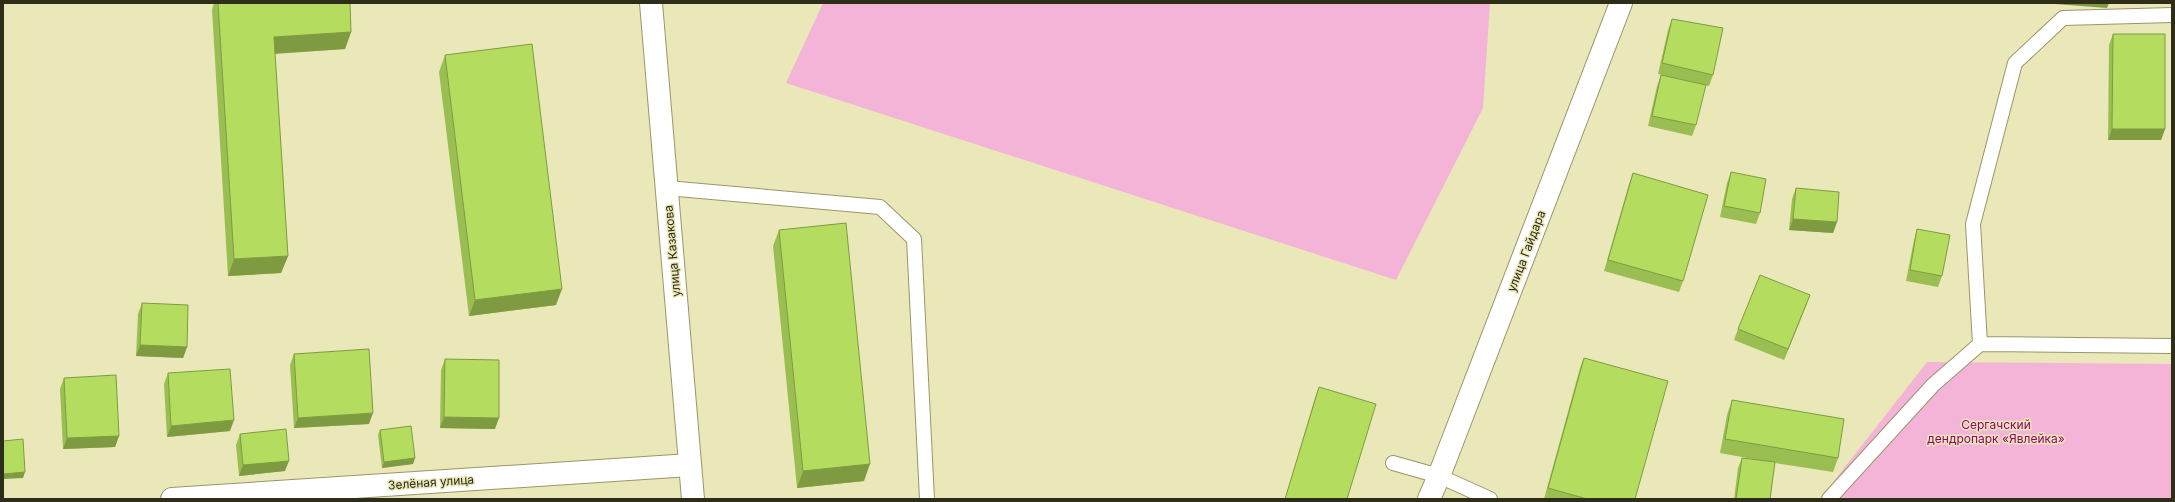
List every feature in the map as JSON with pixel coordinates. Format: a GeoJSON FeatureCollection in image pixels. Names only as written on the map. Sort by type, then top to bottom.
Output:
{"type":"FeatureCollection","features":[{"type":"Feature","properties":{"kind":"street","name":"улица Казакова"},"geometry":{"type":"LineString","coordinates":[[651,3],[693,499]]}},
{"type":"Feature","properties":{"kind":"street","name":"улица Гайдара"},"geometry":{"type":"LineString","coordinates":[[1429,499],[1621,3]]}},
{"type":"Feature","properties":{"kind":"street","name":"Зелёная улица"},"geometry":{"type":"LineString","coordinates":[[172,499],[690,465]]}},
{"type":"Feature","properties":{"kind":"lane"},"geometry":{"type":"LineString","coordinates":[[1980,344],[1973,224],[2015,63],[2063,18],[2172,15]]}},
{"type":"Feature","properties":{"kind":"lane"},"geometry":{"type":"LineString","coordinates":[[666,188],[880,207],[914,239],[926,499]]}},
{"type":"Feature","properties":{"kind":"lane"},"geometry":{"type":"LineString","coordinates":[[1829,499],[1932,385],[1980,344],[2172,346]]}},
{"type":"Feature","properties":{"kind":"lane"},"geometry":{"type":"LineString","coordinates":[[1393,463],[1439,476],[1490,499]]}},
{"type":"Feature","properties":{"kind":"green space"},"geometry":{"type":"Polygon","coordinates":[[[823,3],[1490,3],[1483,108],[1396,280],[786,83],[823,3]]]}},
{"type":"Feature","properties":{"kind":"green space","name":"Сергачский дендропарк «Явлейка»"},"geometry":{"type":"Polygon","coordinates":[[[1927,362],[2172,364],[2172,499],[1820,499],[1927,362]]]}},
{"type":"Feature","properties":{"kind":"building"},"geometry":{"type":"Polygon","coordinates":[[[218,3],[350,3],[351,32],[274,37],[288,256],[234,259],[218,3]]]}},
{"type":"Feature","properties":{"kind":"building"},"geometry":{"type":"Polygon","coordinates":[[[1672,19],[1723,28],[1713,75],[1662,63],[1672,19]]]}},
{"type":"Feature","properties":{"kind":"building"},"geometry":{"type":"Polygon","coordinates":[[[2113,34],[2165,34],[2165,129],[2112,129],[2113,34]]]}},
{"type":"Feature","properties":{"kind":"building"},"geometry":{"type":"Polygon","coordinates":[[[532,44],[562,289],[475,300],[445,55],[532,44]]]}},
{"type":"Feature","properties":{"kind":"building"},"geometry":{"type":"Polygon","coordinates":[[[1661,75],[1706,85],[1696,125],[1652,116],[1661,75]]]}},
{"type":"Feature","properties":{"kind":"building"},"geometry":{"type":"Polygon","coordinates":[[[1731,172],[1766,179],[1760,213],[1724,206],[1731,172]]]}},
{"type":"Feature","properties":{"kind":"building"},"geometry":{"type":"Polygon","coordinates":[[[1633,173],[1708,195],[1683,281],[1608,260],[1633,173]]]}},
{"type":"Feature","properties":{"kind":"building"},"geometry":{"type":"Polygon","coordinates":[[[1796,188],[1839,192],[1837,222],[1793,219],[1796,188]]]}},
{"type":"Feature","properties":{"kind":"building"},"geometry":{"type":"Polygon","coordinates":[[[846,223],[870,464],[803,471],[779,230],[846,223]]]}},
{"type":"Feature","properties":{"kind":"building"},"geometry":{"type":"Polygon","coordinates":[[[1917,229],[1950,235],[1942,276],[1910,270],[1917,229]]]}},
{"type":"Feature","properties":{"kind":"building"},"geometry":{"type":"Polygon","coordinates":[[[1760,275],[1810,295],[1788,349],[1738,329],[1760,275]]]}},
{"type":"Feature","properties":{"kind":"building"},"geometry":{"type":"Polygon","coordinates":[[[142,303],[188,305],[187,347],[140,345],[142,303]]]}},
{"type":"Feature","properties":{"kind":"building"},"geometry":{"type":"Polygon","coordinates":[[[369,349],[373,413],[298,418],[294,354],[369,349]]]}},
{"type":"Feature","properties":{"kind":"building"},"geometry":{"type":"Polygon","coordinates":[[[1584,358],[1668,381],[1635,499],[1587,499],[1548,488],[1584,358]]]}},
{"type":"Feature","properties":{"kind":"building"},"geometry":{"type":"Polygon","coordinates":[[[445,359],[499,360],[499,418],[444,417],[445,359]]]}},
{"type":"Feature","properties":{"kind":"building"},"geometry":{"type":"Polygon","coordinates":[[[230,369],[234,420],[171,426],[168,373],[230,369]]]}},
{"type":"Feature","properties":{"kind":"building"},"geometry":{"type":"Polygon","coordinates":[[[116,375],[119,436],[67,438],[64,378],[116,375]]]}},
{"type":"Feature","properties":{"kind":"building"},"geometry":{"type":"Polygon","coordinates":[[[1319,387],[1376,404],[1347,499],[1285,499],[1319,387]]]}},
{"type":"Feature","properties":{"kind":"building"},"geometry":{"type":"Polygon","coordinates":[[[1732,400],[1844,419],[1838,458],[1725,439],[1732,400]]]}},
{"type":"Feature","properties":{"kind":"building"},"geometry":{"type":"Polygon","coordinates":[[[411,426],[415,458],[384,462],[380,430],[411,426]]]}},
{"type":"Feature","properties":{"kind":"building"},"geometry":{"type":"Polygon","coordinates":[[[286,429],[289,461],[243,465],[240,434],[286,429]]]}},
{"type":"Feature","properties":{"kind":"building"},"geometry":{"type":"Polygon","coordinates":[[[23,439],[25,472],[3,474],[3,441],[23,439]]]}},
{"type":"Feature","properties":{"kind":"building"},"geometry":{"type":"Polygon","coordinates":[[[1742,458],[1775,462],[1770,499],[1736,499],[1742,458]]]}}]}
